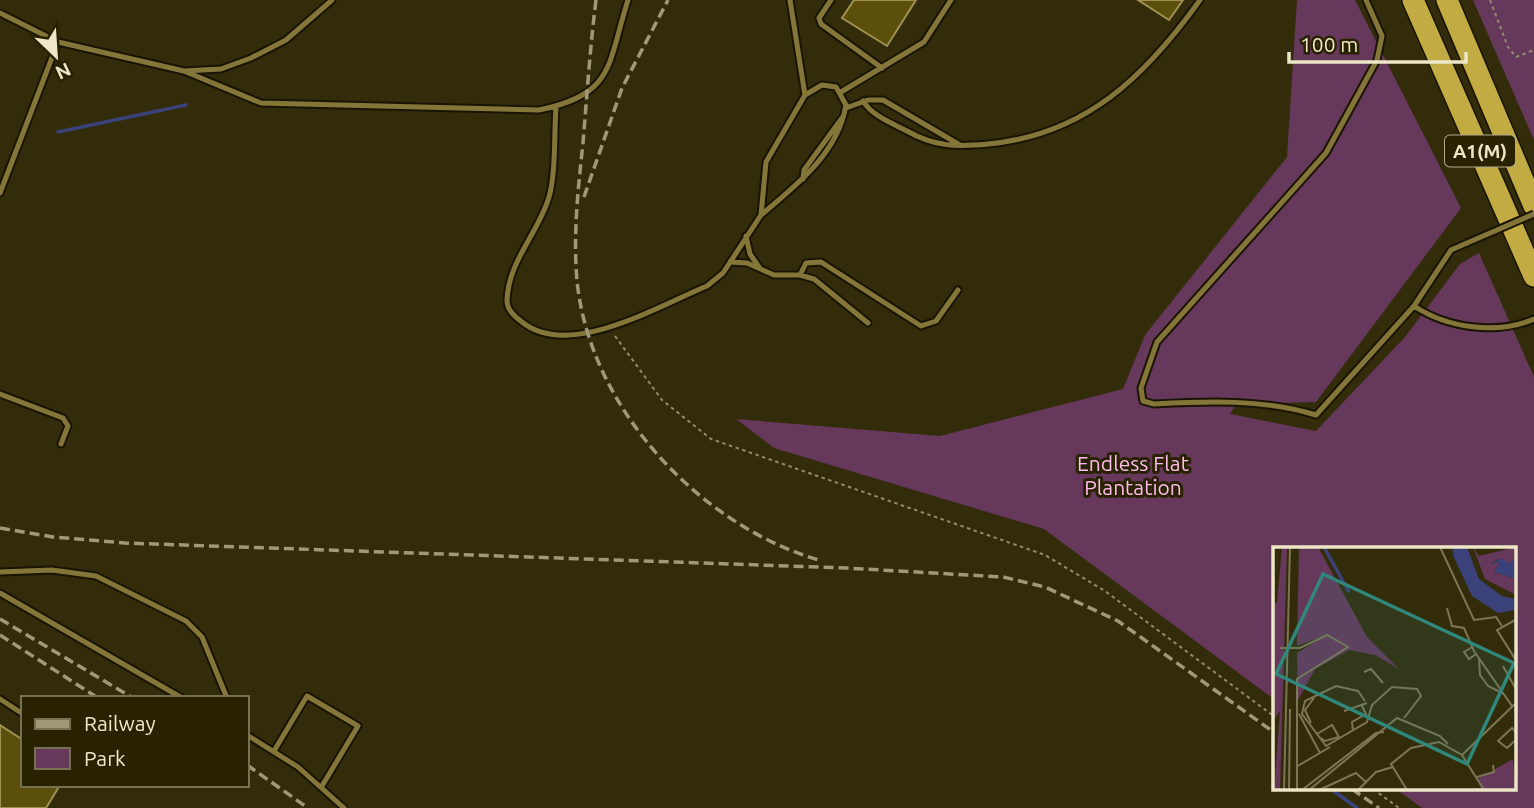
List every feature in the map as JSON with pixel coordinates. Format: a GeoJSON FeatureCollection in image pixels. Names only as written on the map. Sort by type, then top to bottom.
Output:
{"type":"FeatureCollection","features":[{"type":"Feature","properties":{"kind":"highway","name":"A1(M)"},"geometry":{"type":"LineString","coordinates":[[1413,0],[1534,276]]}},
{"type":"Feature","properties":{"kind":"highway","name":"A1(M)"},"geometry":{"type":"LineString","coordinates":[[1447,0],[1534,206]]}},
{"type":"Feature","properties":{"kind":"lane"},"geometry":{"type":"LineString","coordinates":[[184,71],[221,69],[251,58],[286,40],[332,0]]}},
{"type":"Feature","properties":{"kind":"lane"},"geometry":{"type":"LineString","coordinates":[[0,13],[58,42],[184,71],[261,103],[539,110],[572,103],[597,87],[606,71],[628,0]]}},
{"type":"Feature","properties":{"kind":"lane"},"geometry":{"type":"LineString","coordinates":[[789,0],[805,95]]}},
{"type":"Feature","properties":{"kind":"lane"},"geometry":{"type":"LineString","coordinates":[[831,0],[819,18],[821,24],[881,68]]}},
{"type":"Feature","properties":{"kind":"lane"},"geometry":{"type":"LineString","coordinates":[[841,92],[924,43],[951,0]]}},
{"type":"Feature","properties":{"kind":"lane"},"geometry":{"type":"LineString","coordinates":[[863,101],[870,110],[923,141],[942,147],[1016,142],[1044,135],[1074,122],[1100,106],[1160,51],[1200,0]]}},
{"type":"Feature","properties":{"kind":"lane"},"geometry":{"type":"LineString","coordinates":[[1366,0],[1382,36],[1377,60],[1339,130],[1326,153],[1157,342],[1141,388],[1143,401],[1154,404],[1222,401],[1287,406],[1316,415],[1414,306],[1451,250],[1534,214]]}},
{"type":"Feature","properties":{"kind":"lane"},"geometry":{"type":"LineString","coordinates":[[0,193],[58,42]]}},
{"type":"Feature","properties":{"kind":"lane"},"geometry":{"type":"LineString","coordinates":[[556,107],[549,197],[514,265],[507,303],[513,315],[530,329],[557,337],[590,334],[707,286],[723,273],[761,215],[802,180],[841,128],[846,107],[841,92],[829,85],[822,85],[805,95],[766,162],[761,215]]}},
{"type":"Feature","properties":{"kind":"lane"},"geometry":{"type":"LineString","coordinates":[[846,107],[874,99],[886,101],[963,146]]}},
{"type":"Feature","properties":{"kind":"lane"},"geometry":{"type":"LineString","coordinates":[[746,236],[750,254],[759,267]]}},
{"type":"Feature","properties":{"kind":"lane"},"geometry":{"type":"LineString","coordinates":[[730,262],[759,267],[774,275],[800,275],[814,279],[867,323]]}},
{"type":"Feature","properties":{"kind":"lane"},"geometry":{"type":"LineString","coordinates":[[800,275],[806,263],[821,262],[921,326],[936,321],[958,290]]}},
{"type":"Feature","properties":{"kind":"lane"},"geometry":{"type":"LineString","coordinates":[[1414,306],[1432,318],[1459,324],[1507,329],[1534,319]]}},
{"type":"Feature","properties":{"kind":"lane"},"geometry":{"type":"LineString","coordinates":[[0,394],[63,418],[68,426],[61,444]]}},
{"type":"Feature","properties":{"kind":"lane"},"geometry":{"type":"LineString","coordinates":[[0,572],[52,570],[96,576],[186,621],[202,637],[226,696]]}},
{"type":"Feature","properties":{"kind":"lane"},"geometry":{"type":"LineString","coordinates":[[0,593],[179,696]]}},
{"type":"Feature","properties":{"kind":"lane"},"geometry":{"type":"LineString","coordinates":[[274,751],[307,696],[358,726],[322,786]]}},
{"type":"Feature","properties":{"kind":"lane"},"geometry":{"type":"LineString","coordinates":[[0,699],[21,713]]}},
{"type":"Feature","properties":{"kind":"lane"},"geometry":{"type":"LineString","coordinates":[[248,736],[322,786],[344,808]]}},
{"type":"Feature","properties":{"kind":"path"},"geometry":{"type":"LineString","coordinates":[[1490,0],[1508,47],[1516,57],[1534,50]]}},
{"type":"Feature","properties":{"kind":"path"},"geometry":{"type":"LineString","coordinates":[[609,326],[662,400],[711,439],[1045,555],[1105,592],[1273,716]]}},
{"type":"Feature","properties":{"kind":"path"},"geometry":{"type":"LineString","coordinates":[[1374,790],[1399,808]]}},
{"type":"Feature","properties":{"kind":"green space","name":"Endless Flat Plantation"},"geometry":{"type":"Polygon","coordinates":[[[1297,0],[1355,0],[1461,208],[1316,402],[1236,404],[1230,414],[1316,431],[1405,337],[1460,264],[1479,253],[1534,377],[1534,808],[1422,808],[1397,790],[1516,790],[1516,547],[1273,547],[1273,699],[1044,529],[774,448],[736,419],[940,436],[1123,389],[1145,335],[1287,157],[1297,0]]]}},
{"type":"Feature","properties":{"kind":"green space"},"geometry":{"type":"Polygon","coordinates":[[[1473,0],[1534,0],[1534,140],[1473,0]]]}},
{"type":"Feature","properties":{"kind":"building"},"geometry":{"type":"Polygon","coordinates":[[[854,0],[916,0],[887,46],[842,18],[854,0]]]}},
{"type":"Feature","properties":{"kind":"building"},"geometry":{"type":"Polygon","coordinates":[[[1138,0],[1183,0],[1169,20],[1138,0]]]}},
{"type":"Feature","properties":{"kind":"building"},"geometry":{"type":"Polygon","coordinates":[[[0,725],[21,739],[21,787],[59,787],[46,808],[0,808],[0,725]]]}},
{"type":"Feature","properties":{"kind":"waterway"},"geometry":{"type":"LineString","coordinates":[[58,132],[186,105]]}},
{"type":"Feature","properties":{"kind":"waterway"},"geometry":{"type":"LineString","coordinates":[[1332,790],[1357,808]]}},
{"type":"Feature","properties":{"kind":"railway"},"geometry":{"type":"LineString","coordinates":[[596,0],[578,195],[576,264],[586,328],[604,374],[628,417],[659,456],[695,491],[734,521],[777,544],[822,561]]}},
{"type":"Feature","properties":{"kind":"railway"},"geometry":{"type":"LineString","coordinates":[[584,197],[622,88],[668,0]]}},
{"type":"Feature","properties":{"kind":"railway"},"geometry":{"type":"LineString","coordinates":[[0,528],[53,537],[125,543],[846,568],[1003,577],[1045,587],[1118,621],[1273,732]]}},
{"type":"Feature","properties":{"kind":"railway"},"geometry":{"type":"LineString","coordinates":[[0,619],[130,696]]}},
{"type":"Feature","properties":{"kind":"railway"},"geometry":{"type":"LineString","coordinates":[[0,635],[95,696]]}},
{"type":"Feature","properties":{"kind":"railway"},"geometry":{"type":"LineString","coordinates":[[248,766],[308,808]]}},
{"type":"Feature","properties":{"kind":"railway"},"geometry":{"type":"LineString","coordinates":[[1353,790],[1379,808]]}}]}
